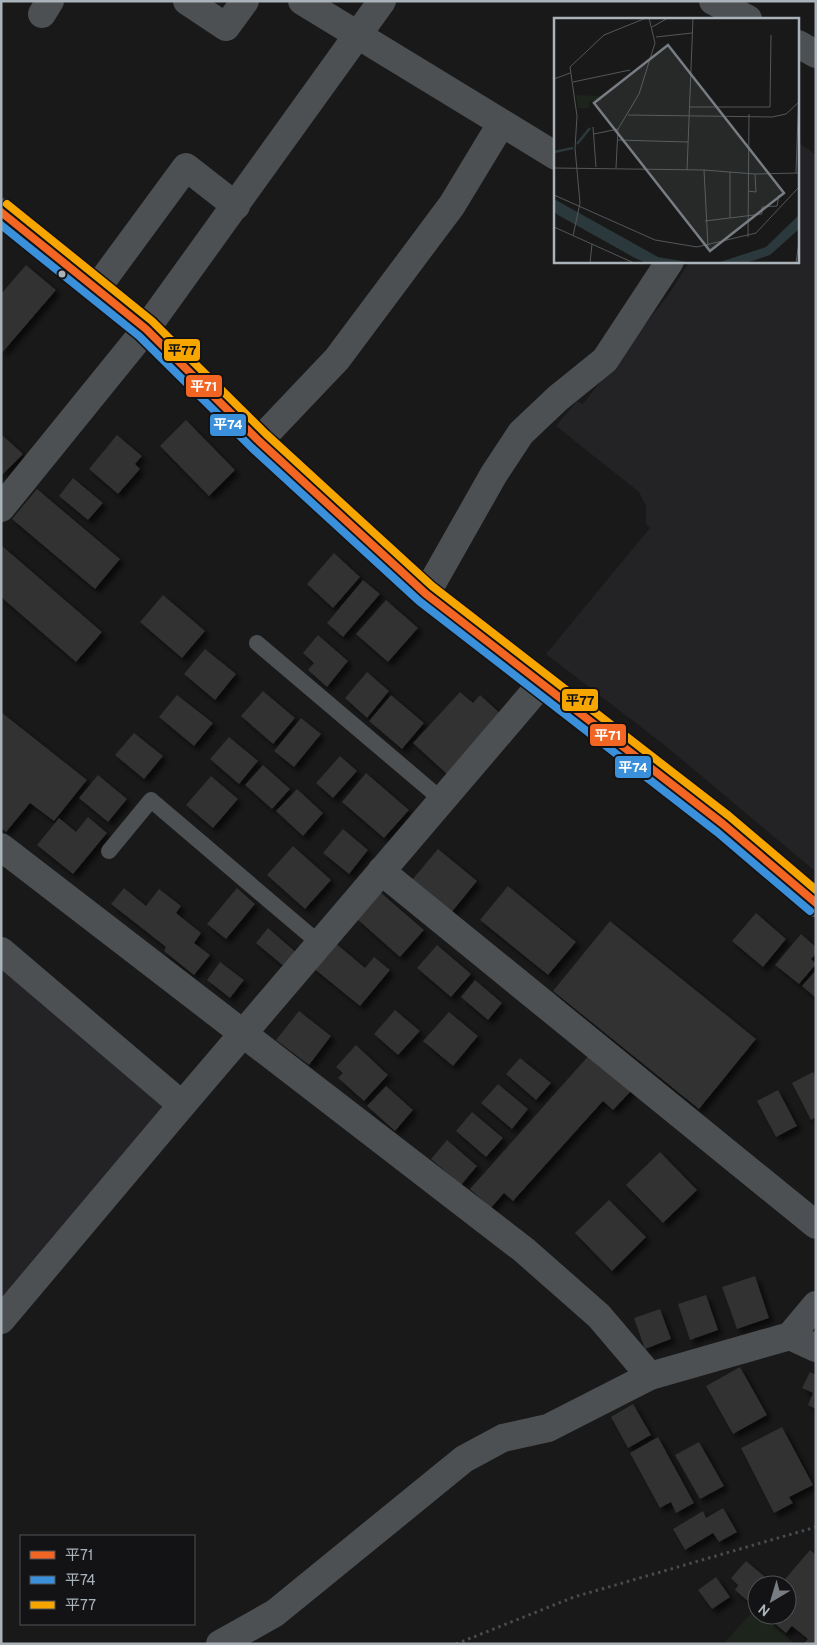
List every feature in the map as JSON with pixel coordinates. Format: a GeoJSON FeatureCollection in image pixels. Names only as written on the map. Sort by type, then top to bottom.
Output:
{"type":"FeatureCollection","features":[{"type":"Feature","properties":{"kind":"main road"},"geometry":{"type":"LineString","coordinates":[[1,212],[146,329],[259,441],[426,594],[723,824],[816,903]]}},
{"type":"Feature","properties":{"kind":"street"},"geometry":{"type":"LineString","coordinates":[[187,1],[226,27],[244,1]]}},
{"type":"Feature","properties":{"kind":"street"},"geometry":{"type":"LineString","coordinates":[[302,1],[554,155]]}},
{"type":"Feature","properties":{"kind":"street"},"geometry":{"type":"LineString","coordinates":[[1,508],[146,329],[382,1]]}},
{"type":"Feature","properties":{"kind":"street"},"geometry":{"type":"LineString","coordinates":[[713,1],[746,18]]}},
{"type":"Feature","properties":{"kind":"street"},"geometry":{"type":"LineString","coordinates":[[259,441],[337,359],[452,205],[501,124]]}},
{"type":"Feature","properties":{"kind":"street"},"geometry":{"type":"LineString","coordinates":[[97,288],[186,167],[236,206]]}},
{"type":"Feature","properties":{"kind":"street"},"geometry":{"type":"LineString","coordinates":[[426,594],[494,474],[520,433],[558,398],[605,360],[669,262]]}},
{"type":"Feature","properties":{"kind":"street"},"geometry":{"type":"LineString","coordinates":[[1,1320],[319,942],[542,682]]}},
{"type":"Feature","properties":{"kind":"street"},"geometry":{"type":"LineString","coordinates":[[1,847],[524,1250],[599,1316],[650,1376]]}},
{"type":"Feature","properties":{"kind":"street"},"geometry":{"type":"LineString","coordinates":[[381,871],[816,1225]]}},
{"type":"Feature","properties":{"kind":"street"},"geometry":{"type":"LineString","coordinates":[[1,952],[182,1105]]}},
{"type":"Feature","properties":{"kind":"street"},"geometry":{"type":"LineString","coordinates":[[220,1644],[275,1613],[464,1459],[503,1438],[548,1428],[650,1376],[790,1336],[816,1305]]}},
{"type":"Feature","properties":{"kind":"street"},"geometry":{"type":"LineString","coordinates":[[790,1336],[816,1348]]}},
{"type":"Feature","properties":{"kind":"lane"},"geometry":{"type":"LineString","coordinates":[[257,643],[442,800]]}},
{"type":"Feature","properties":{"kind":"lane"},"geometry":{"type":"LineString","coordinates":[[109,851],[151,800],[319,942]]}},
{"type":"Feature","properties":{"kind":"path"},"geometry":{"type":"LineString","coordinates":[[456,1644],[574,1596],[816,1527]]}},
{"type":"Feature","properties":{"kind":"shaded area"},"geometry":{"type":"Polygon","coordinates":[[[800,143],[816,155],[816,872],[667,747],[546,654],[650,528],[646,524],[646,506],[639,492],[556,426],[577,401],[583,404],[669,294],[689,262],[800,262],[800,143]]]}},
{"type":"Feature","properties":{"kind":"shaded area"},"geometry":{"type":"Polygon","coordinates":[[[1,965],[161,1097],[162,1109],[1,1301],[1,965]]]}},
{"type":"Feature","properties":{"kind":"shaded area"},"geometry":{"type":"Polygon","coordinates":[[[747,1618],[747,1625],[773,1625],[795,1644],[726,1644],[725,1642],[747,1618]]]}},
{"type":"Feature","properties":{"kind":"building"},"geometry":{"type":"Polygon","coordinates":[[[26,265],[56,290],[1,354],[1,294],[26,265]]]}},
{"type":"Feature","properties":{"kind":"building"},"geometry":{"type":"Polygon","coordinates":[[[186,420],[235,470],[209,496],[160,446],[186,420]]]}},
{"type":"Feature","properties":{"kind":"building"},"geometry":{"type":"Polygon","coordinates":[[[1,434],[23,454],[1,476],[1,434]]]}},
{"type":"Feature","properties":{"kind":"building"},"geometry":{"type":"Polygon","coordinates":[[[117,435],[142,456],[135,464],[140,469],[118,494],[89,469],[117,435]]]}},
{"type":"Feature","properties":{"kind":"building"},"geometry":{"type":"Polygon","coordinates":[[[73,478],[103,503],[88,520],[59,496],[73,478]]]}},
{"type":"Feature","properties":{"kind":"building"},"geometry":{"type":"Polygon","coordinates":[[[37,489],[120,559],[95,589],[12,519],[37,489]]]}},
{"type":"Feature","properties":{"kind":"building"},"geometry":{"type":"Polygon","coordinates":[[[1,545],[102,632],[76,662],[1,597],[1,545]]]}},
{"type":"Feature","properties":{"kind":"building"},"geometry":{"type":"Polygon","coordinates":[[[334,553],[360,577],[333,608],[307,584],[334,553]]]}},
{"type":"Feature","properties":{"kind":"building"},"geometry":{"type":"Polygon","coordinates":[[[363,580],[380,594],[343,637],[327,623],[363,580]]]}},
{"type":"Feature","properties":{"kind":"building"},"geometry":{"type":"Polygon","coordinates":[[[163,595],[205,631],[182,658],[140,622],[163,595]]]}},
{"type":"Feature","properties":{"kind":"building"},"geometry":{"type":"Polygon","coordinates":[[[386,600],[418,628],[388,662],[356,634],[386,600]]]}},
{"type":"Feature","properties":{"kind":"building"},"geometry":{"type":"Polygon","coordinates":[[[318,635],[348,661],[327,687],[308,670],[314,663],[303,653],[318,635]]]}},
{"type":"Feature","properties":{"kind":"building"},"geometry":{"type":"Polygon","coordinates":[[[205,649],[236,674],[215,700],[184,674],[205,649]]]}},
{"type":"Feature","properties":{"kind":"building"},"geometry":{"type":"Polygon","coordinates":[[[367,672],[389,691],[367,718],[345,698],[367,672]]]}},
{"type":"Feature","properties":{"kind":"building"},"geometry":{"type":"Polygon","coordinates":[[[263,691],[295,718],[273,744],[241,716],[263,691]]]}},
{"type":"Feature","properties":{"kind":"building"},"geometry":{"type":"Polygon","coordinates":[[[460,692],[473,703],[480,695],[503,716],[448,775],[413,743],[460,692]]]}},
{"type":"Feature","properties":{"kind":"building"},"geometry":{"type":"Polygon","coordinates":[[[177,695],[213,723],[194,746],[159,717],[177,695]]]}},
{"type":"Feature","properties":{"kind":"building"},"geometry":{"type":"Polygon","coordinates":[[[391,695],[424,723],[402,749],[369,721],[391,695]]]}},
{"type":"Feature","properties":{"kind":"building"},"geometry":{"type":"Polygon","coordinates":[[[1,712],[87,780],[54,821],[30,803],[6,832],[1,828],[1,712]]]}},
{"type":"Feature","properties":{"kind":"building"},"geometry":{"type":"Polygon","coordinates":[[[301,718],[321,734],[294,767],[274,751],[301,718]]]}},
{"type":"Feature","properties":{"kind":"building"},"geometry":{"type":"Polygon","coordinates":[[[134,733],[163,756],[144,779],[115,755],[134,733]]]}},
{"type":"Feature","properties":{"kind":"building"},"geometry":{"type":"Polygon","coordinates":[[[229,737],[258,761],[239,784],[210,759],[229,737]]]}},
{"type":"Feature","properties":{"kind":"building"},"geometry":{"type":"Polygon","coordinates":[[[340,756],[357,771],[333,798],[316,783],[340,756]]]}},
{"type":"Feature","properties":{"kind":"building"},"geometry":{"type":"Polygon","coordinates":[[[263,765],[290,789],[272,809],[245,785],[263,765]]]}},
{"type":"Feature","properties":{"kind":"building"},"geometry":{"type":"Polygon","coordinates":[[[366,773],[409,810],[384,838],[342,802],[366,773]]]}},
{"type":"Feature","properties":{"kind":"building"},"geometry":{"type":"Polygon","coordinates":[[[98,775],[127,799],[108,822],[79,798],[98,775]]]}},
{"type":"Feature","properties":{"kind":"building"},"geometry":{"type":"Polygon","coordinates":[[[211,776],[238,799],[213,828],[186,805],[211,776]]]}},
{"type":"Feature","properties":{"kind":"building"},"geometry":{"type":"Polygon","coordinates":[[[297,789],[323,813],[303,836],[276,811],[297,789]]]}},
{"type":"Feature","properties":{"kind":"building"},"geometry":{"type":"Polygon","coordinates":[[[88,817],[107,833],[73,874],[37,845],[59,818],[76,832],[88,817]]]}},
{"type":"Feature","properties":{"kind":"building"},"geometry":{"type":"Polygon","coordinates":[[[343,829],[368,850],[349,874],[323,853],[343,829]]]}},
{"type":"Feature","properties":{"kind":"building"},"geometry":{"type":"Polygon","coordinates":[[[293,846],[331,880],[305,909],[267,875],[293,846]]]}},
{"type":"Feature","properties":{"kind":"building"},"geometry":{"type":"Polygon","coordinates":[[[438,849],[477,881],[451,913],[412,880],[438,849]]]}},
{"type":"Feature","properties":{"kind":"building"},"geometry":{"type":"Polygon","coordinates":[[[508,886],[576,942],[548,975],[480,920],[508,886]]]}},
{"type":"Feature","properties":{"kind":"building"},"geometry":{"type":"Polygon","coordinates":[[[124,888],[146,906],[159,889],[181,906],[176,913],[201,933],[194,943],[210,955],[194,975],[164,951],[166,947],[111,904],[124,888]]]}},
{"type":"Feature","properties":{"kind":"building"},"geometry":{"type":"Polygon","coordinates":[[[237,888],[255,904],[226,939],[207,924],[237,888]]]}},
{"type":"Feature","properties":{"kind":"building"},"geometry":{"type":"Polygon","coordinates":[[[380,892],[424,930],[400,957],[357,919],[380,892]]]}},
{"type":"Feature","properties":{"kind":"building"},"geometry":{"type":"Polygon","coordinates":[[[756,913],[786,939],[763,967],[732,941],[756,913]]]}},
{"type":"Feature","properties":{"kind":"building"},"geometry":{"type":"Polygon","coordinates":[[[610,921],[756,1039],[699,1109],[553,991],[610,921]]]}},
{"type":"Feature","properties":{"kind":"building"},"geometry":{"type":"Polygon","coordinates":[[[268,928],[298,954],[286,968],[256,943],[268,928]]]}},
{"type":"Feature","properties":{"kind":"building"},"geometry":{"type":"Polygon","coordinates":[[[801,934],[816,947],[816,954],[811,959],[816,964],[799,984],[775,965],[801,934]]]}},
{"type":"Feature","properties":{"kind":"building"},"geometry":{"type":"Polygon","coordinates":[[[333,941],[365,968],[374,957],[390,970],[360,1006],[312,967],[333,941]]]}},
{"type":"Feature","properties":{"kind":"building"},"geometry":{"type":"Polygon","coordinates":[[[437,945],[471,974],[451,997],[417,968],[437,945]]]}},
{"type":"Feature","properties":{"kind":"building"},"geometry":{"type":"Polygon","coordinates":[[[220,962],[244,980],[230,998],[207,980],[220,962]]]}},
{"type":"Feature","properties":{"kind":"building"},"geometry":{"type":"Polygon","coordinates":[[[816,970],[816,998],[802,986],[816,970]]]}},
{"type":"Feature","properties":{"kind":"building"},"geometry":{"type":"Polygon","coordinates":[[[475,980],[502,1003],[488,1020],[461,997],[475,980]]]}},
{"type":"Feature","properties":{"kind":"building"},"geometry":{"type":"Polygon","coordinates":[[[395,1010],[420,1031],[398,1055],[374,1034],[395,1010]]]}},
{"type":"Feature","properties":{"kind":"building"},"geometry":{"type":"Polygon","coordinates":[[[299,1011],[331,1036],[309,1065],[276,1040],[299,1011]]]}},
{"type":"Feature","properties":{"kind":"building"},"geometry":{"type":"Polygon","coordinates":[[[449,1012],[478,1036],[453,1066],[423,1041],[449,1012]]]}},
{"type":"Feature","properties":{"kind":"building"},"geometry":{"type":"Polygon","coordinates":[[[356,1045],[388,1075],[364,1101],[338,1078],[343,1073],[336,1067],[356,1045]]]}},
{"type":"Feature","properties":{"kind":"building"},"geometry":{"type":"Polygon","coordinates":[[[591,1053],[632,1090],[613,1110],[603,1101],[513,1201],[504,1193],[491,1208],[470,1189],[591,1053]]]}},
{"type":"Feature","properties":{"kind":"building"},"geometry":{"type":"Polygon","coordinates":[[[520,1058],[551,1083],[536,1100],[506,1074],[520,1058]]]}},
{"type":"Feature","properties":{"kind":"building"},"geometry":{"type":"Polygon","coordinates":[[[813,1072],[816,1077],[816,1117],[811,1120],[792,1083],[813,1072]]]}},
{"type":"Feature","properties":{"kind":"building"},"geometry":{"type":"Polygon","coordinates":[[[498,1084],[528,1109],[512,1129],[481,1103],[498,1084]]]}},
{"type":"Feature","properties":{"kind":"building"},"geometry":{"type":"Polygon","coordinates":[[[386,1086],[413,1110],[395,1131],[367,1106],[386,1086]]]}},
{"type":"Feature","properties":{"kind":"building"},"geometry":{"type":"Polygon","coordinates":[[[778,1090],[797,1126],[776,1137],[757,1101],[778,1090]]]}},
{"type":"Feature","properties":{"kind":"building"},"geometry":{"type":"Polygon","coordinates":[[[472,1112],[503,1138],[486,1157],[456,1131],[472,1112]]]}},
{"type":"Feature","properties":{"kind":"building"},"geometry":{"type":"Polygon","coordinates":[[[447,1140],[477,1166],[461,1185],[431,1159],[447,1140]]]}},
{"type":"Feature","properties":{"kind":"building"},"geometry":{"type":"Polygon","coordinates":[[[660,1152],[697,1190],[663,1223],[626,1185],[660,1152]]]}},
{"type":"Feature","properties":{"kind":"building"},"geometry":{"type":"Polygon","coordinates":[[[609,1200],[646,1237],[612,1271],[575,1233],[609,1200]]]}},
{"type":"Feature","properties":{"kind":"building"},"geometry":{"type":"Polygon","coordinates":[[[755,1276],[769,1318],[737,1329],[722,1287],[755,1276]]]}},
{"type":"Feature","properties":{"kind":"building"},"geometry":{"type":"Polygon","coordinates":[[[706,1295],[718,1330],[690,1340],[678,1304],[706,1295]]]}},
{"type":"Feature","properties":{"kind":"building"},"geometry":{"type":"Polygon","coordinates":[[[660,1309],[671,1339],[645,1349],[634,1318],[660,1309]]]}},
{"type":"Feature","properties":{"kind":"building"},"geometry":{"type":"Polygon","coordinates":[[[740,1367],[767,1415],[733,1434],[706,1386],[740,1367]]]}},
{"type":"Feature","properties":{"kind":"building"},"geometry":{"type":"Polygon","coordinates":[[[810,1372],[816,1375],[816,1409],[808,1405],[813,1393],[802,1388],[810,1372]]]}},
{"type":"Feature","properties":{"kind":"building"},"geometry":{"type":"Polygon","coordinates":[[[633,1404],[651,1435],[628,1448],[611,1417],[633,1404]]]}},
{"type":"Feature","properties":{"kind":"building"},"geometry":{"type":"Polygon","coordinates":[[[782,1427],[813,1485],[789,1497],[793,1503],[774,1513],[741,1448],[782,1427]]]}},
{"type":"Feature","properties":{"kind":"building"},"geometry":{"type":"Polygon","coordinates":[[[658,1437],[694,1503],[676,1513],[671,1502],[660,1508],[630,1453],[658,1437]]]}},
{"type":"Feature","properties":{"kind":"building"},"geometry":{"type":"Polygon","coordinates":[[[699,1442],[724,1486],[700,1499],[675,1455],[699,1442]]]}},
{"type":"Feature","properties":{"kind":"building"},"geometry":{"type":"Polygon","coordinates":[[[723,1508],[737,1532],[719,1542],[713,1533],[685,1550],[673,1529],[703,1511],[706,1518],[723,1508]]]}},
{"type":"Feature","properties":{"kind":"building"},"geometry":{"type":"Polygon","coordinates":[[[810,1550],[816,1555],[816,1644],[803,1644],[808,1639],[792,1626],[786,1633],[777,1625],[797,1625],[797,1575],[789,1575],[810,1550]]]}},
{"type":"Feature","properties":{"kind":"building"},"geometry":{"type":"Polygon","coordinates":[[[746,1561],[763,1575],[747,1575],[747,1600],[735,1590],[738,1585],[731,1578],[746,1561]]]}},
{"type":"Feature","properties":{"kind":"building"},"geometry":{"type":"Polygon","coordinates":[[[716,1577],[730,1597],[712,1609],[698,1590],[716,1577]]]}},
{"type":"Feature","properties":{"kind":"transit line","name":"平77"},"geometry":{"type":"LineString","coordinates":[[7,204],[152,321],[266,434],[432,586],[729,816],[816,890]]}},
{"type":"Feature","properties":{"kind":"transit line","name":"平71"},"geometry":{"type":"LineString","coordinates":[[1,212],[146,329],[259,441],[426,594],[723,824],[816,903]]}},
{"type":"Feature","properties":{"kind":"transit line","name":"平74"},"geometry":{"type":"LineString","coordinates":[[1,225],[139,336],[252,448],[419,601],[717,832],[810,911]]}}]}
